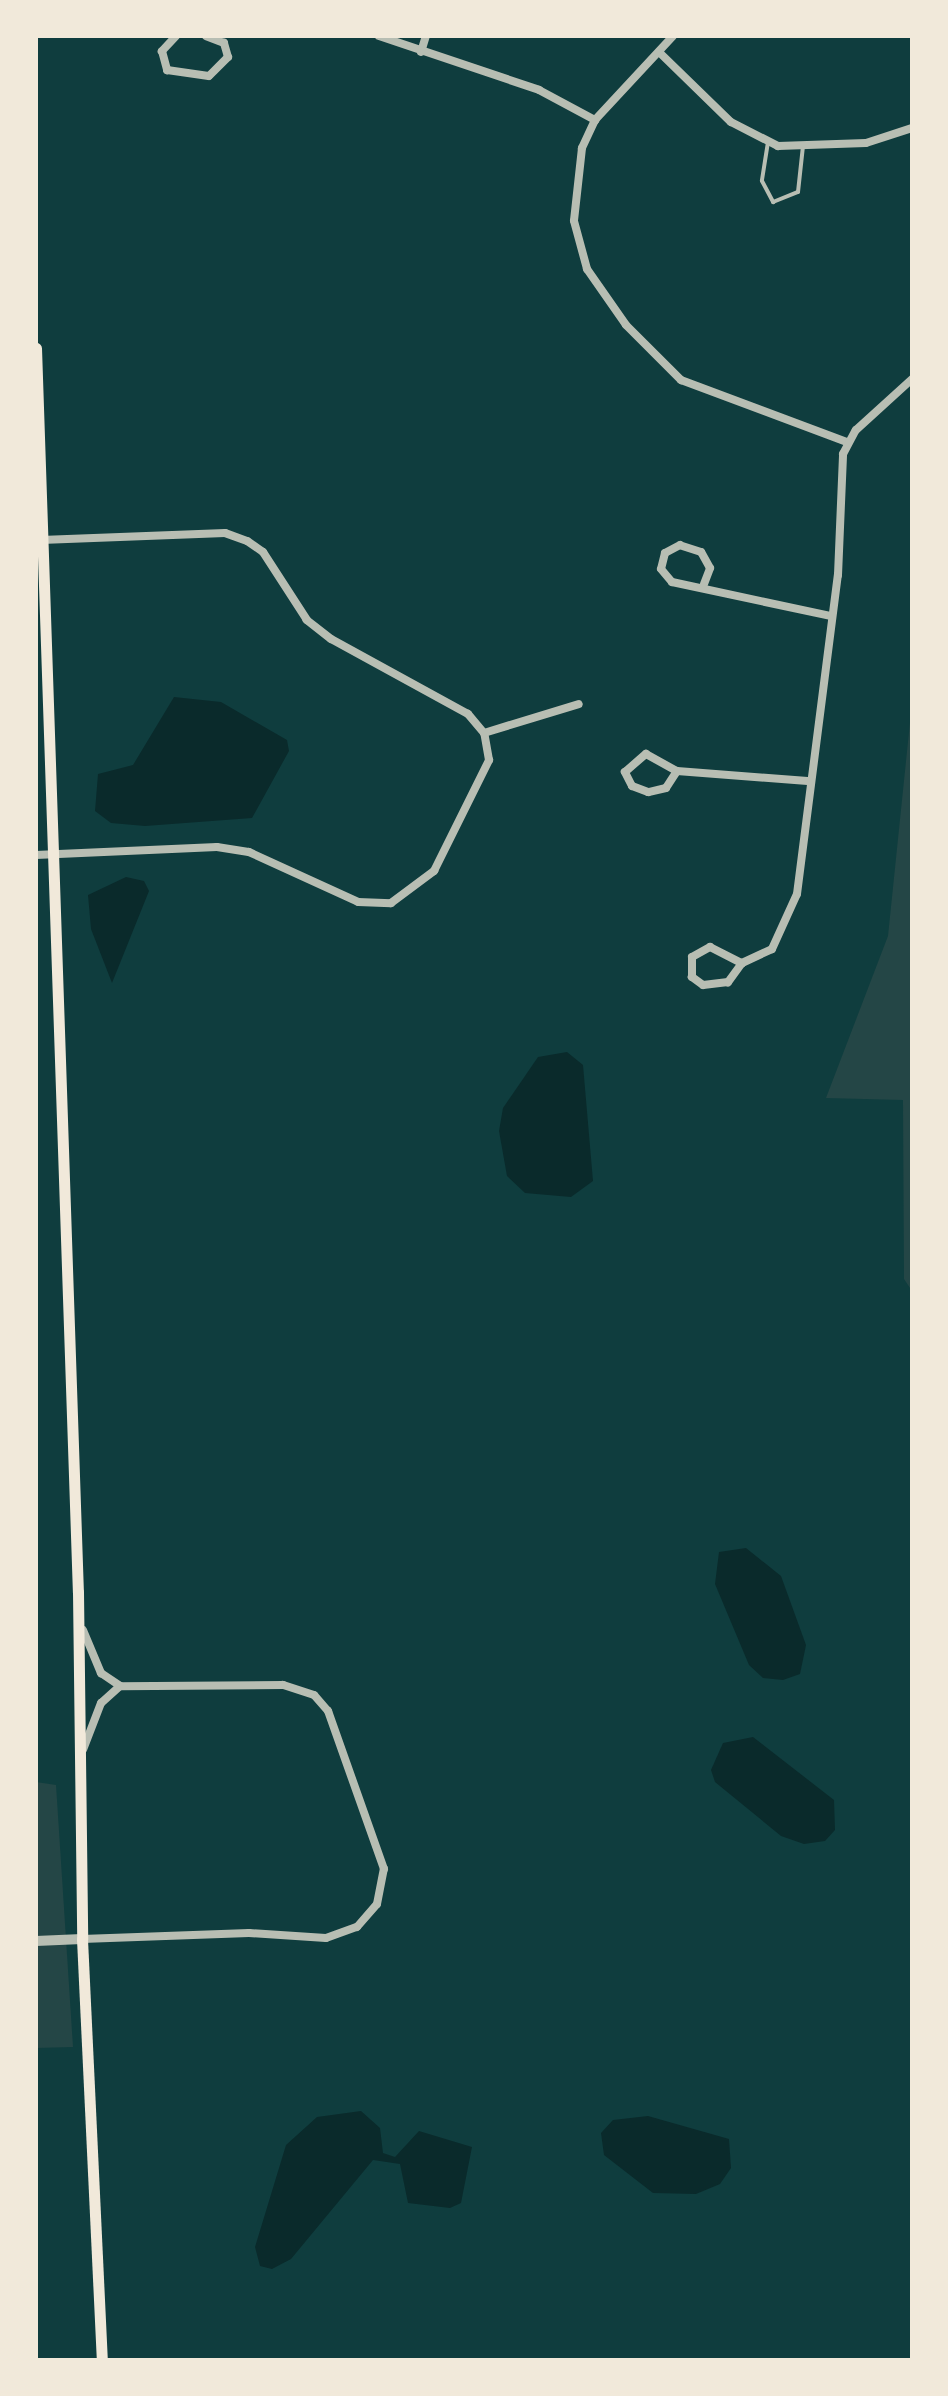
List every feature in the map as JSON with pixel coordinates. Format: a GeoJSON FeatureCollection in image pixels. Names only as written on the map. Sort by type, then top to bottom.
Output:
{"type":"FeatureCollection","features":[{"type":"Feature","properties":{"kind":"main road"},"geometry":{"type":"LineString","coordinates":[[36,348],[78,1592],[82,1939],[102,2360]]}},
{"type":"Feature","properties":{"kind":"street"},"geometry":{"type":"LineString","coordinates":[[176,36],[162,59],[182,75],[222,71],[227,49],[220,37],[206,36]]}},
{"type":"Feature","properties":{"kind":"street"},"geometry":{"type":"LineString","coordinates":[[379,36],[547,93],[595,120]]}},
{"type":"Feature","properties":{"kind":"street"},"geometry":{"type":"LineString","coordinates":[[421,52],[426,36]]}},
{"type":"Feature","properties":{"kind":"street"},"geometry":{"type":"LineString","coordinates":[[673,36],[595,120],[576,172],[574,221],[587,269],[606,299],[681,380],[847,442]]}},
{"type":"Feature","properties":{"kind":"street"},"geometry":{"type":"LineString","coordinates":[[660,53],[731,122],[768,142],[803,146],[866,143],[912,128]]}},
{"type":"Feature","properties":{"kind":"street"},"geometry":{"type":"LineString","coordinates":[[742,963],[710,947],[696,952],[690,971],[703,985],[720,984],[742,963],[772,949],[792,916],[831,616],[847,442],[911,383]]}},
{"type":"Feature","properties":{"kind":"street"},"geometry":{"type":"LineString","coordinates":[[36,855],[217,847],[249,852],[358,902],[391,903],[434,871],[489,760],[484,733],[444,696],[307,620],[263,552],[247,541],[225,533],[41,540]]}},
{"type":"Feature","properties":{"kind":"street"},"geometry":{"type":"LineString","coordinates":[[704,584],[710,568],[701,552],[680,545],[665,553],[665,577],[684,586],[704,584],[740,599],[831,616]]}},
{"type":"Feature","properties":{"kind":"street"},"geometry":{"type":"LineString","coordinates":[[484,733],[579,704]]}},
{"type":"Feature","properties":{"kind":"street"},"geometry":{"type":"LineString","coordinates":[[677,771],[666,788],[648,792],[632,786],[625,772],[646,754],[677,771],[808,781]]}},
{"type":"Feature","properties":{"kind":"street"},"geometry":{"type":"LineString","coordinates":[[36,1941],[326,1938],[357,1927],[377,1904],[384,1869],[328,1711],[314,1695],[283,1685],[120,1686],[90,1655],[78,1592]]}},
{"type":"Feature","properties":{"kind":"street"},"geometry":{"type":"LineString","coordinates":[[80,1762],[89,1725],[120,1686]]}},
{"type":"Feature","properties":{"kind":"lane"},"geometry":{"type":"LineString","coordinates":[[768,142],[762,181],[773,202],[798,192],[803,146]]}},
{"type":"Feature","properties":{"kind":"shaded area"},"geometry":{"type":"Polygon","coordinates":[[[174,697],[221,702],[287,740],[289,751],[252,818],[145,826],[111,823],[95,811],[98,774],[133,765],[174,697]]]}},
{"type":"Feature","properties":{"kind":"shaded area"},"geometry":{"type":"Polygon","coordinates":[[[912,703],[912,1291],[904,1279],[903,1100],[826,1098],[888,936],[912,703]]]}},
{"type":"Feature","properties":{"kind":"shaded area"},"geometry":{"type":"Polygon","coordinates":[[[126,877],[144,881],[149,891],[112,983],[91,929],[88,895],[126,877]]]}},
{"type":"Feature","properties":{"kind":"shaded area"},"geometry":{"type":"Polygon","coordinates":[[[567,1052],[583,1065],[593,1181],[571,1197],[525,1193],[507,1176],[499,1131],[503,1108],[538,1057],[567,1052]]]}},
{"type":"Feature","properties":{"kind":"shaded area"},"geometry":{"type":"Polygon","coordinates":[[[746,1548],[781,1576],[806,1645],[800,1674],[783,1680],[763,1678],[749,1665],[715,1584],[719,1552],[746,1548]]]}},
{"type":"Feature","properties":{"kind":"shaded area"},"geometry":{"type":"Polygon","coordinates":[[[753,1737],[834,1800],[835,1830],[825,1841],[804,1844],[781,1836],[715,1782],[711,1770],[723,1743],[753,1737]]]}},
{"type":"Feature","properties":{"kind":"shaded area"},"geometry":{"type":"Polygon","coordinates":[[[36,1782],[56,1785],[73,2047],[36,2048],[36,1782]]]}},
{"type":"Feature","properties":{"kind":"shaded area"},"geometry":{"type":"Polygon","coordinates":[[[361,2111],[380,2128],[383,2153],[395,2157],[419,2131],[472,2147],[461,2203],[450,2208],[408,2203],[400,2164],[373,2160],[291,2259],[272,2269],[260,2266],[255,2247],[286,2145],[317,2117],[361,2111]]]}},
{"type":"Feature","properties":{"kind":"shaded area"},"geometry":{"type":"Polygon","coordinates":[[[648,2116],[729,2139],[731,2168],[720,2184],[696,2194],[653,2193],[604,2155],[601,2133],[613,2120],[648,2116]]]}}]}
